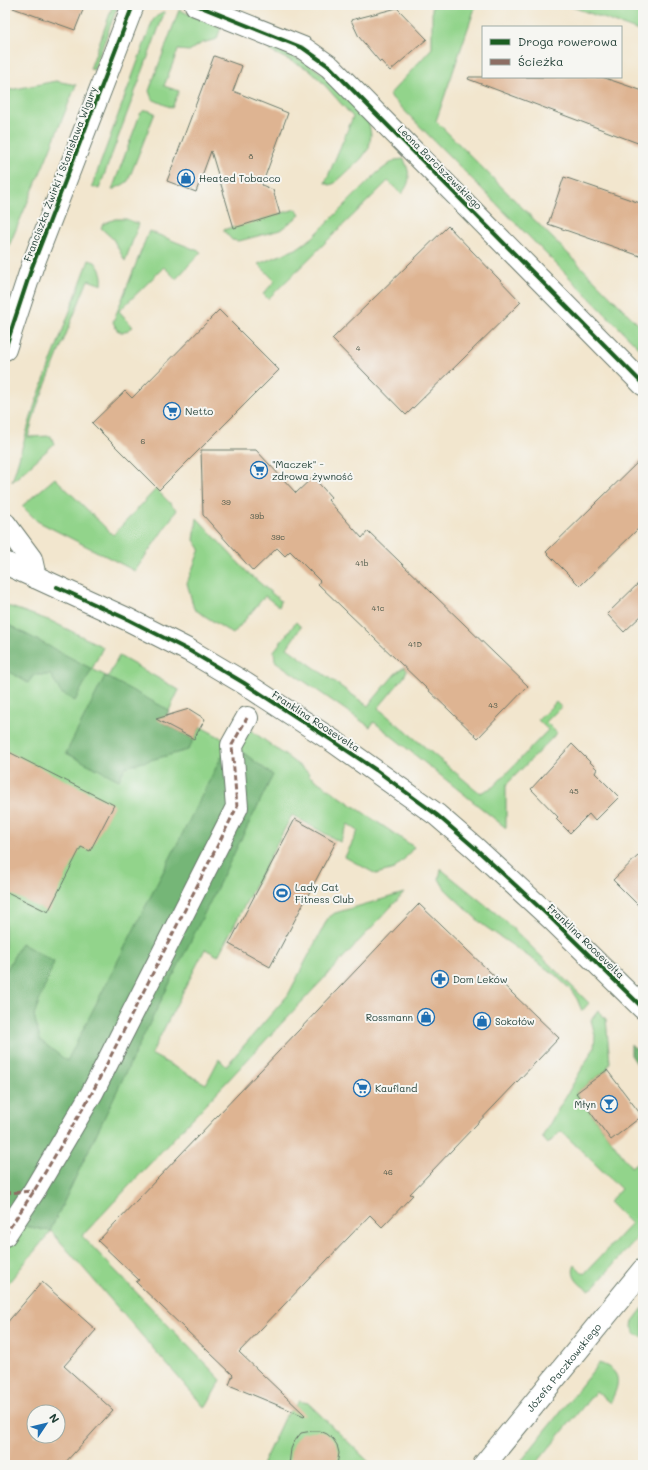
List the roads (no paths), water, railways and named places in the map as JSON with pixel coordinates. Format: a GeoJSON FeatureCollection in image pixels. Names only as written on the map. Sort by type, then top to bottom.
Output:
{"type":"FeatureCollection","features":[{"type":"Feature","properties":{"kind":"street","name":"Franciszka Żwirki i Stanisława Wigury"},"geometry":{"type":"LineString","coordinates":[[5,349],[32,267],[133,5]]}},
{"type":"Feature","properties":{"kind":"street","name":"Leona Barciszewskiego"},"geometry":{"type":"LineString","coordinates":[[196,5],[303,48],[330,67],[643,384]]}},
{"type":"Feature","properties":{"kind":"street"},"geometry":{"type":"LineString","coordinates":[[5,524],[31,559],[35,577],[22,578],[5,576]]}},
{"type":"Feature","properties":{"kind":"street","name":"Franklina Roosevelta"},"geometry":{"type":"LineString","coordinates":[[5,564],[129,620],[190,651],[244,683],[376,770],[437,815],[475,848],[552,919],[643,1008]]}},
{"type":"Feature","properties":{"kind":"street"},"geometry":{"type":"LineString","coordinates":[[5,1235],[34,1192],[92,1093],[237,807],[232,745],[247,718]]}},
{"type":"Feature","properties":{"kind":"street","name":"Józefa Paczkowskiego"},"geometry":{"type":"LineString","coordinates":[[484,1465],[643,1270]]}},
{"type":"Feature","properties":{"kind":"place","name":"Heated Tobacco"},"geometry":{"type":"Point","coordinates":[186,178]}},
{"type":"Feature","properties":{"kind":"place","name":"Netto"},"geometry":{"type":"Point","coordinates":[172,411]}},
{"type":"Feature","properties":{"kind":"place","name":"\"Maczek\" - zdrowa żywność"},"geometry":{"type":"Point","coordinates":[259,470]}},
{"type":"Feature","properties":{"kind":"place","name":"Lady Cat Fitness Club"},"geometry":{"type":"Point","coordinates":[282,893]}},
{"type":"Feature","properties":{"kind":"place","name":"Dom Leków"},"geometry":{"type":"Point","coordinates":[440,979]}},
{"type":"Feature","properties":{"kind":"place","name":"Rossmann"},"geometry":{"type":"Point","coordinates":[426,1017]}},
{"type":"Feature","properties":{"kind":"place","name":"Sokołów"},"geometry":{"type":"Point","coordinates":[482,1021]}},
{"type":"Feature","properties":{"kind":"place","name":"Kaufland"},"geometry":{"type":"Point","coordinates":[362,1088]}},
{"type":"Feature","properties":{"kind":"place","name":"Młyn"},"geometry":{"type":"Point","coordinates":[609,1104]}}]}
